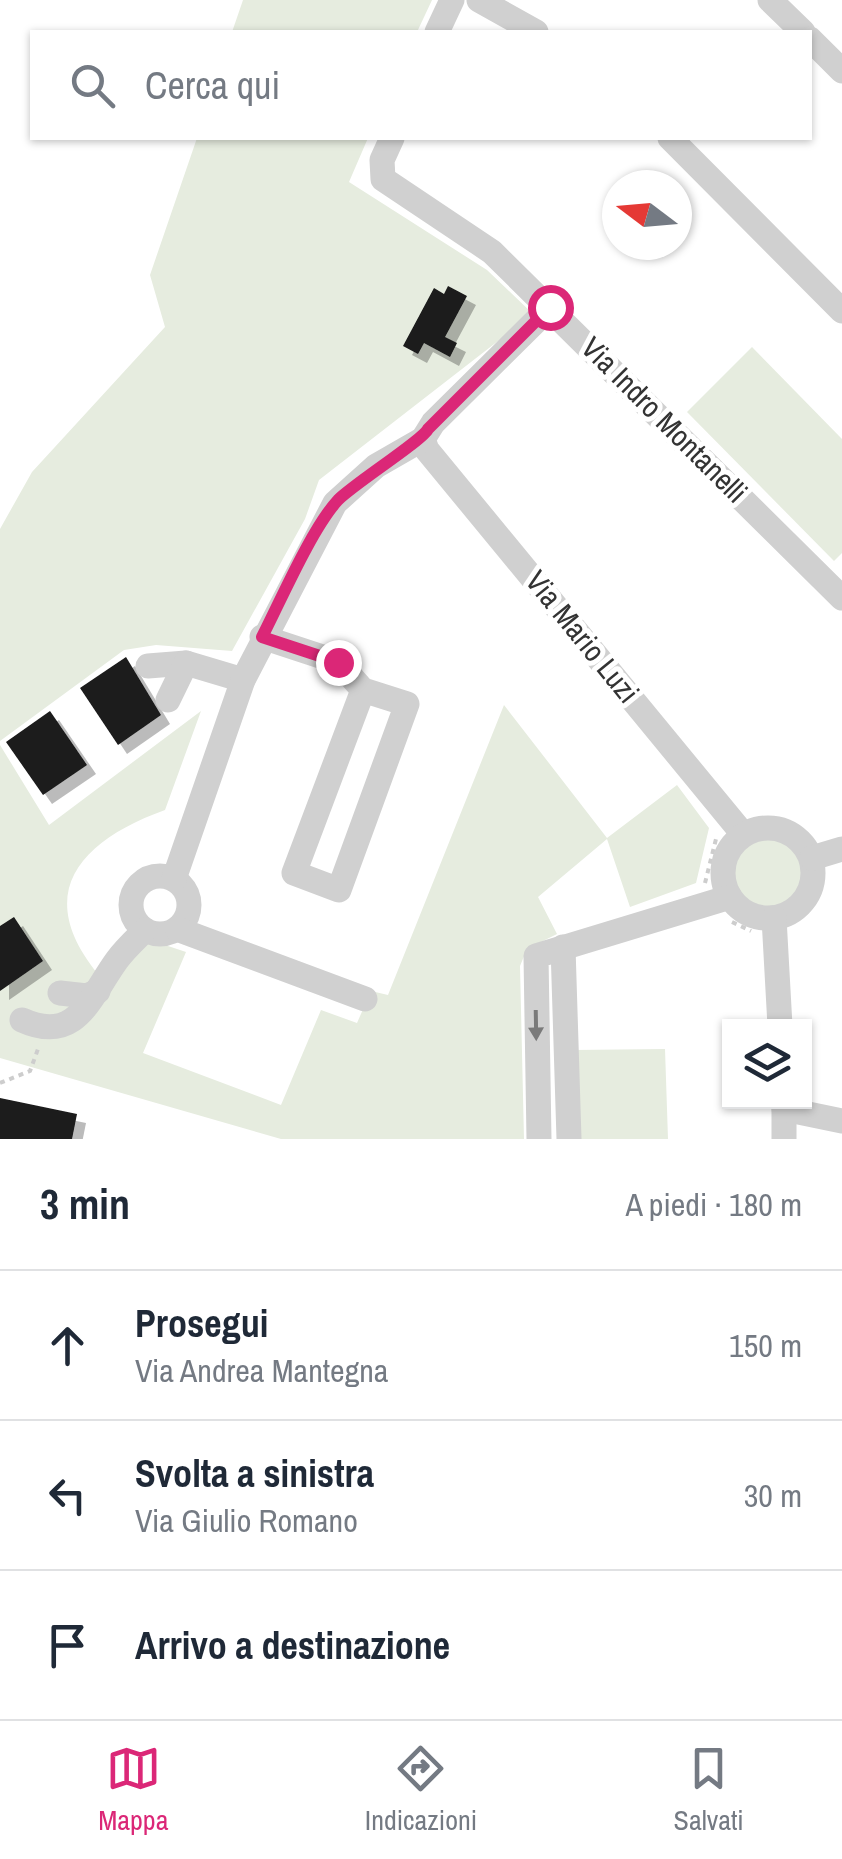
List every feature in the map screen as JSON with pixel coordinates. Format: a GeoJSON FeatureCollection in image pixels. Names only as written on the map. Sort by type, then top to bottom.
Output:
{"type":"FeatureCollection","features":[{"type":"Feature","properties":{"kind":"street"},"geometry":{"type":"LineString","coordinates":[[439,30],[452,0]]}},
{"type":"Feature","properties":{"kind":"street"},"geometry":{"type":"LineString","coordinates":[[480,0],[532,30]]}},
{"type":"Feature","properties":{"kind":"street"},"geometry":{"type":"LineString","coordinates":[[770,0],[801,30]]}},
{"type":"Feature","properties":{"kind":"street"},"geometry":{"type":"LineString","coordinates":[[812,41],[842,70]]}},
{"type":"Feature","properties":{"kind":"street","name":"Via Indro Montanelli"},"geometry":{"type":"LineString","coordinates":[[391,140],[382,160],[383,179],[492,252],[842,598]]}},
{"type":"Feature","properties":{"kind":"street"},"geometry":{"type":"LineString","coordinates":[[672,140],[842,311]]}},
{"type":"Feature","properties":{"kind":"street"},"geometry":{"type":"LineString","coordinates":[[174,880],[242,680],[335,503],[376,466],[423,439],[428,429],[550,307]]}},
{"type":"Feature","properties":{"kind":"street","name":"Via Mario Luzi"},"geometry":{"type":"LineString","coordinates":[[423,439],[731,833]]}},
{"type":"Feature","properties":{"kind":"street"},"geometry":{"type":"LineString","coordinates":[[262,637],[338,662],[362,690],[407,704],[339,890],[294,873],[362,690]]}},
{"type":"Feature","properties":{"kind":"street"},"geometry":{"type":"LineString","coordinates":[[148,666],[186,663],[242,680]]}},
{"type":"Feature","properties":{"kind":"street"},"geometry":{"type":"LineString","coordinates":[[168,700],[186,663]]}},
{"type":"Feature","properties":{"kind":"street"},"geometry":{"type":"LineString","coordinates":[[539,1139],[535,964],[541,953],[713,892],[723,871],[731,833],[756,828],[784,829],[806,846],[814,872],[807,898],[787,915],[765,926]]}},
{"type":"Feature","properties":{"kind":"street"},"geometry":{"type":"LineString","coordinates":[[812,858],[842,849]]}},
{"type":"Feature","properties":{"kind":"street"},"geometry":{"type":"LineString","coordinates":[[148,879],[174,880],[188,899],[187,916],[177,929],[161,934],[145,930],[134,916],[135,891],[148,879]]}},
{"type":"Feature","properties":{"kind":"street"},"geometry":{"type":"LineString","coordinates":[[713,892],[765,926],[779,1019]]}},
{"type":"Feature","properties":{"kind":"street"},"geometry":{"type":"LineString","coordinates":[[177,929],[365,999]]}},
{"type":"Feature","properties":{"kind":"street"},"geometry":{"type":"LineString","coordinates":[[31,1024],[67,1025],[98,991],[118,958],[145,930]]}},
{"type":"Feature","properties":{"kind":"street"},"geometry":{"type":"LineString","coordinates":[[563,947],[569,1139]]}},
{"type":"Feature","properties":{"kind":"street"},"geometry":{"type":"LineString","coordinates":[[60,993],[87,996],[98,991]]}},
{"type":"Feature","properties":{"kind":"street"},"geometry":{"type":"LineString","coordinates":[[784,1109],[784,1139]]}},
{"type":"Feature","properties":{"kind":"street"},"geometry":{"type":"LineString","coordinates":[[798,1109],[842,1122]]}},
{"type":"Feature","properties":{"kind":"path"},"geometry":{"type":"LineString","coordinates":[[731,833],[713,892],[728,919],[765,926]]}},
{"type":"Feature","properties":{"kind":"path"},"geometry":{"type":"LineString","coordinates":[[0,1083],[30,1071],[31,1024]]}},
{"type":"Feature","properties":{"kind":"shaded area"},"geometry":{"type":"Polygon","coordinates":[[[243,0],[432,0],[418,30],[233,30],[243,0]]]}},
{"type":"Feature","properties":{"kind":"shaded area"},"geometry":{"type":"Polygon","coordinates":[[[196,140],[367,140],[349,182],[487,270],[533,314],[319,480],[305,519],[232,651],[156,645],[124,650],[0,741],[0,529],[32,472],[165,327],[150,275],[196,140]]]}},
{"type":"Feature","properties":{"kind":"shaded area"},"geometry":{"type":"Polygon","coordinates":[[[752,347],[842,439],[842,553],[834,561],[687,412],[752,347]]]}},
{"type":"Feature","properties":{"kind":"shaded area"},"geometry":{"type":"Polygon","coordinates":[[[504,705],[607,838],[677,785],[709,828],[696,883],[630,907],[607,839],[538,897],[557,934],[527,949],[520,966],[524,1139],[281,1139],[0,1058],[0,745],[49,825],[201,711],[165,810],[136,822],[90,853],[75,872],[68,894],[69,918],[78,945],[98,974],[129,933],[186,952],[143,1053],[281,1105],[321,1010],[357,1023],[371,991],[388,995],[504,705]]]}},
{"type":"Feature","properties":{"kind":"shaded area"},"geometry":{"type":"Polygon","coordinates":[[[768,832],[783,834],[795,843],[804,855],[804,885],[795,897],[783,906],[768,908],[753,906],[741,897],[732,885],[730,870],[732,855],[741,843],[753,834],[768,832]]]}},
{"type":"Feature","properties":{"kind":"shaded area"},"geometry":{"type":"Polygon","coordinates":[[[665,1049],[668,1139],[575,1139],[573,1050],[665,1049]]]}},
{"type":"Feature","properties":{"kind":"building"},"geometry":{"type":"Polygon","coordinates":[[[448,286],[467,296],[445,337],[457,343],[450,357],[424,343],[418,354],[403,346],[434,288],[444,294],[448,286]]]}},
{"type":"Feature","properties":{"kind":"building"},"geometry":{"type":"Polygon","coordinates":[[[126,657],[161,715],[118,745],[80,688],[126,657]]]}},
{"type":"Feature","properties":{"kind":"building"},"geometry":{"type":"Polygon","coordinates":[[[50,711],[87,765],[43,795],[6,742],[50,711]]]}},
{"type":"Feature","properties":{"kind":"building"},"geometry":{"type":"Polygon","coordinates":[[[14,917],[43,961],[0,991],[0,926],[14,917]]]}},
{"type":"Feature","properties":{"kind":"building"},"geometry":{"type":"Polygon","coordinates":[[[0,1098],[77,1114],[72,1139],[0,1139],[0,1098]]]}},
{"type":"Feature","properties":{"kind":"route"},"geometry":{"type":"LineString","coordinates":[[338,662],[262,637],[335,503],[376,466],[416,439],[423,439],[428,429],[550,307]]}}]}
